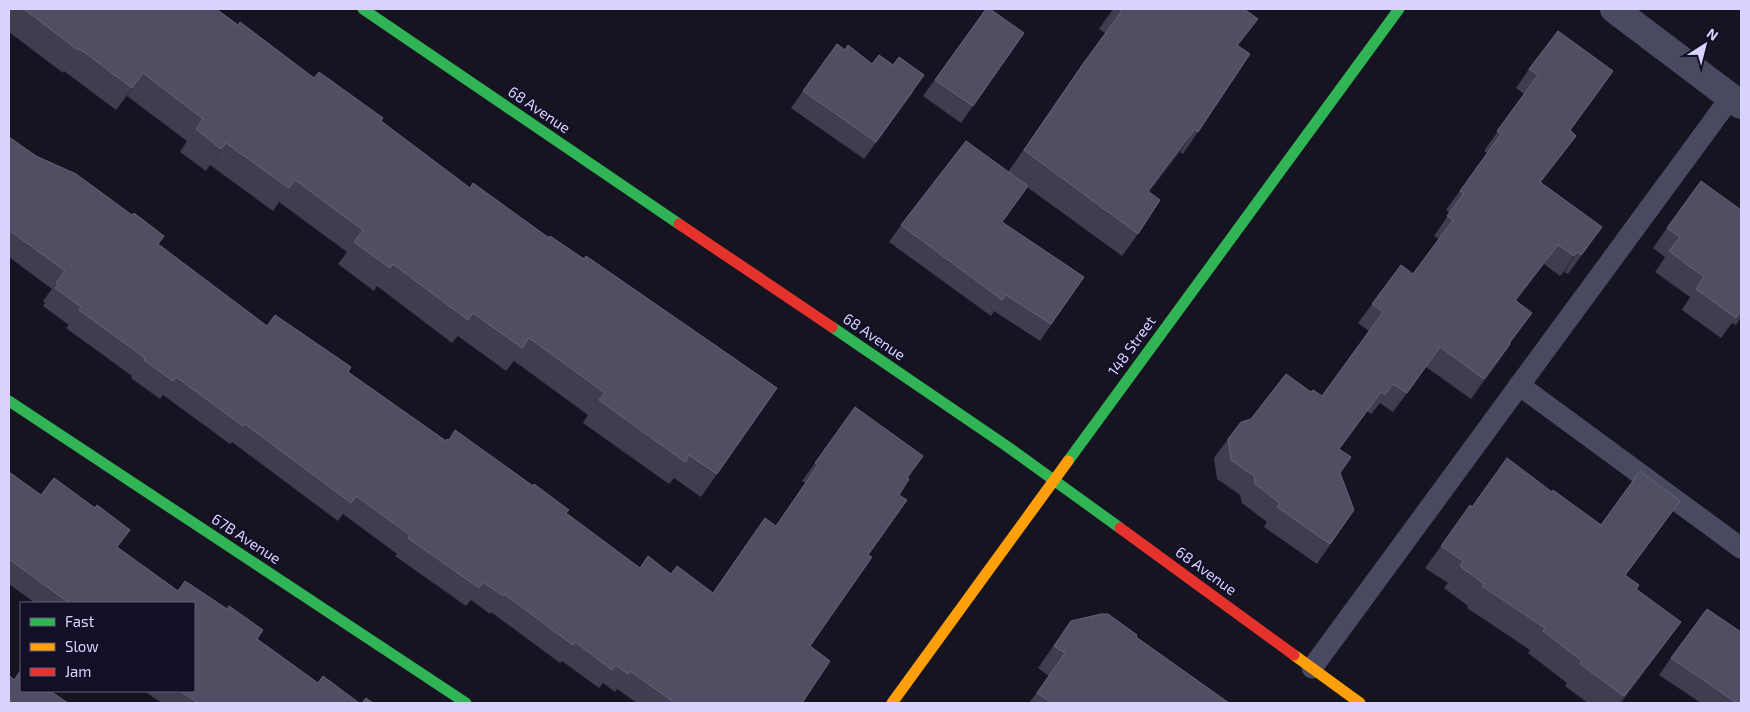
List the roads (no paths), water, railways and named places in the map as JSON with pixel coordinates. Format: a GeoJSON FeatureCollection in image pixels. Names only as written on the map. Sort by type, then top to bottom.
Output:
{"type":"FeatureCollection","features":[{"type":"Feature","properties":{"kind":"street","name":"68 Avenue"},"geometry":{"type":"LineString","coordinates":[[363,9],[1054,479],[1360,703]]}},
{"type":"Feature","properties":{"kind":"street","name":"148 Street"},"geometry":{"type":"LineString","coordinates":[[892,703],[1399,9]]}},
{"type":"Feature","properties":{"kind":"street"},"geometry":{"type":"LineString","coordinates":[[1614,9],[1736,101]]}},
{"type":"Feature","properties":{"kind":"street","name":"67B Avenue"},"geometry":{"type":"LineString","coordinates":[[9,401],[466,703]]}},
{"type":"Feature","properties":{"kind":"lane"},"geometry":{"type":"LineString","coordinates":[[1312,668],[1519,385],[1736,101]]}},
{"type":"Feature","properties":{"kind":"lane"},"geometry":{"type":"LineString","coordinates":[[1519,385],[1741,548]]}}]}
